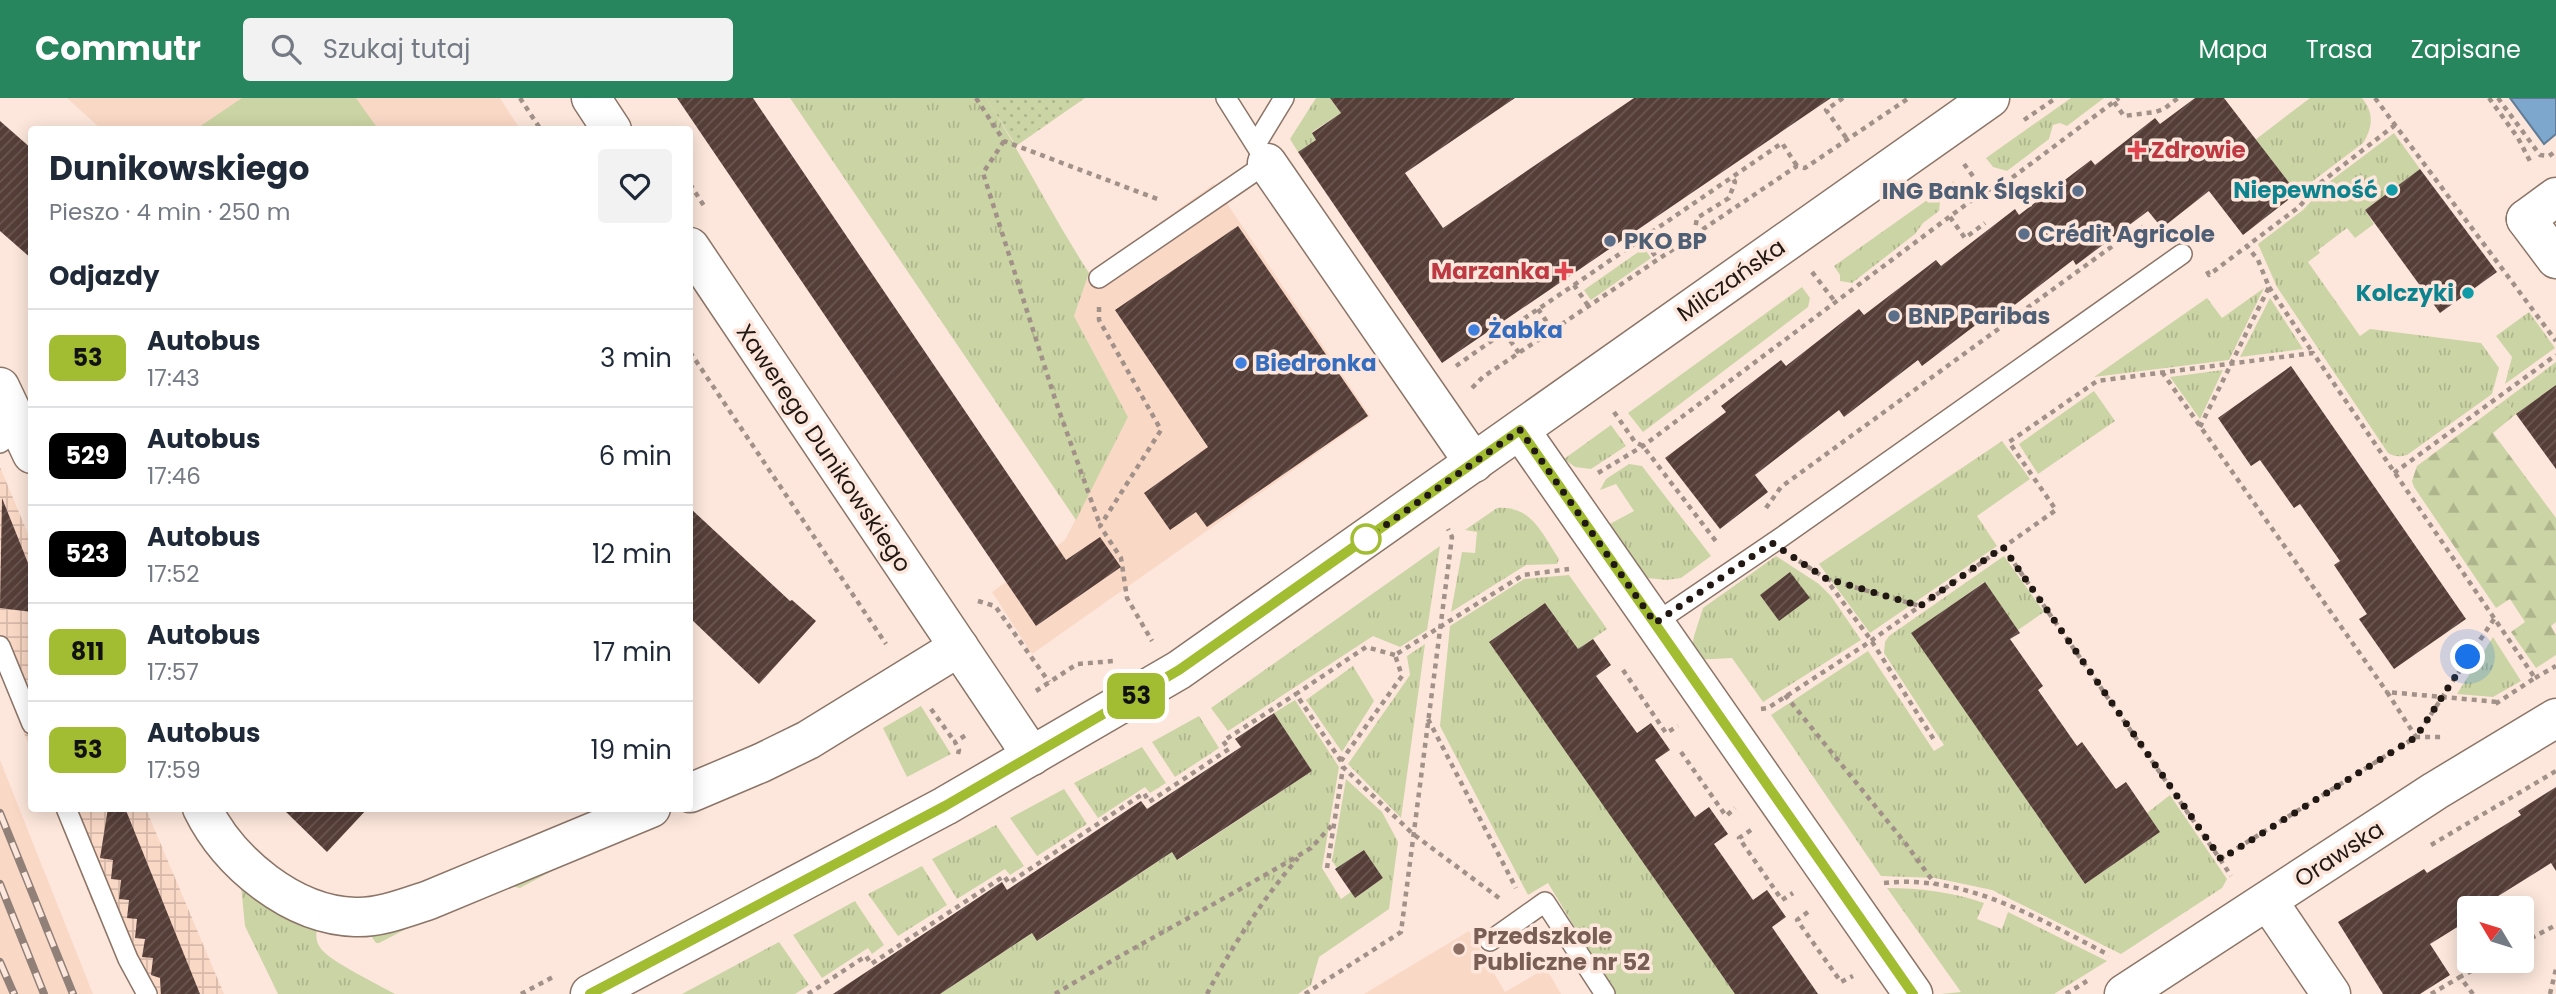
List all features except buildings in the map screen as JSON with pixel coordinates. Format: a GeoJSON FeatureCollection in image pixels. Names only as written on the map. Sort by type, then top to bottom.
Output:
{"type":"FeatureCollection","features":[{"type":"Feature","properties":{"kind":"street"},"geometry":{"type":"LineString","coordinates":[[591,98],[609,126]]}},
{"type":"Feature","properties":{"kind":"street","name":"Milczańska"},"geometry":{"type":"LineString","coordinates":[[590,994],[945,806],[1179,670],[1990,98]]}},
{"type":"Feature","properties":{"kind":"street"},"geometry":{"type":"LineString","coordinates":[[1261,154],[1474,463]]}},
{"type":"Feature","properties":{"kind":"street"},"geometry":{"type":"LineString","coordinates":[[2556,197],[2526,219],[2556,259]]}},
{"type":"Feature","properties":{"kind":"street","name":"Xawerego Dunikowskiego"},"geometry":{"type":"LineString","coordinates":[[693,251],[1032,756]]}},
{"type":"Feature","properties":{"kind":"street"},"geometry":{"type":"LineString","coordinates":[[0,387],[17,442]]}},
{"type":"Feature","properties":{"kind":"street"},"geometry":{"type":"LineString","coordinates":[[1520,430],[1719,715],[1827,902],[1913,994]]}},
{"type":"Feature","properties":{"kind":"street"},"geometry":{"type":"LineString","coordinates":[[693,792],[808,740],[959,647]]}},
{"type":"Feature","properties":{"kind":"street","name":"Orawska"},"geometry":{"type":"LineString","coordinates":[[2122,977],[2268,901],[2435,791],[2556,718]]}},
{"type":"Feature","properties":{"kind":"street"},"geometry":{"type":"LineString","coordinates":[[205,812],[229,848],[273,889],[299,905],[328,914],[357,917],[394,911],[429,900],[641,812]]}},
{"type":"Feature","properties":{"kind":"street"},"geometry":{"type":"LineString","coordinates":[[2268,901],[2331,994]]}},
{"type":"Feature","properties":{"kind":"lane"},"geometry":{"type":"LineString","coordinates":[[1226,98],[1261,154]]}},
{"type":"Feature","properties":{"kind":"lane"},"geometry":{"type":"LineString","coordinates":[[1099,278],[1194,213],[1261,154],[1284,98]]}},
{"type":"Feature","properties":{"kind":"lane"},"geometry":{"type":"LineString","coordinates":[[1655,623],[2175,259]]}},
{"type":"Feature","properties":{"kind":"lane"},"geometry":{"type":"LineString","coordinates":[[0,646],[28,714]]}},
{"type":"Feature","properties":{"kind":"lane"},"geometry":{"type":"LineString","coordinates":[[68,812],[128,959],[147,994]]}},
{"type":"Feature","properties":{"kind":"lane"},"geometry":{"type":"LineString","coordinates":[[1490,940],[1545,902],[1605,994]]}},
{"type":"Feature","properties":{"kind":"path"},"geometry":{"type":"LineString","coordinates":[[520,98],[538,126]]}},
{"type":"Feature","properties":{"kind":"path"},"geometry":{"type":"LineString","coordinates":[[976,98],[1004,141],[1194,213]]}},
{"type":"Feature","properties":{"kind":"path"},"geometry":{"type":"LineString","coordinates":[[1843,98],[1826,110],[1847,139]]}},
{"type":"Feature","properties":{"kind":"path"},"geometry":{"type":"LineString","coordinates":[[1452,368],[1782,143],[1797,166],[1805,168],[1909,98]]}},
{"type":"Feature","properties":{"kind":"path"},"geometry":{"type":"LineString","coordinates":[[1564,493],[1643,446],[1984,191],[2001,186],[2119,98]]}},
{"type":"Feature","properties":{"kind":"path"},"geometry":{"type":"LineString","coordinates":[[2113,102],[2124,116],[2164,108],[2178,98]]}},
{"type":"Feature","properties":{"kind":"path"},"geometry":{"type":"LineString","coordinates":[[2375,98],[2556,341]]}},
{"type":"Feature","properties":{"kind":"path"},"geometry":{"type":"LineString","coordinates":[[2489,98],[2524,147]]}},
{"type":"Feature","properties":{"kind":"path"},"geometry":{"type":"LineString","coordinates":[[2498,98],[2540,155],[2549,156],[2556,151]]}},
{"type":"Feature","properties":{"kind":"path"},"geometry":{"type":"LineString","coordinates":[[2395,125],[2319,184],[2299,207],[2247,246],[2258,260],[2269,286],[2313,353],[2535,678]]}},
{"type":"Feature","properties":{"kind":"path"},"geometry":{"type":"LineString","coordinates":[[1004,141],[983,173],[1056,402],[1100,526],[1121,558],[1127,598],[1152,642]]}},
{"type":"Feature","properties":{"kind":"path"},"geometry":{"type":"LineString","coordinates":[[1964,164],[1984,191]]}},
{"type":"Feature","properties":{"kind":"path"},"geometry":{"type":"LineString","coordinates":[[1442,416],[1483,377],[1797,166]]}},
{"type":"Feature","properties":{"kind":"path"},"geometry":{"type":"LineString","coordinates":[[1694,235],[1697,218],[1729,198],[1735,182],[1732,177]]}},
{"type":"Feature","properties":{"kind":"path"},"geometry":{"type":"LineString","coordinates":[[1950,217],[1965,238],[1985,223]]}},
{"type":"Feature","properties":{"kind":"path"},"geometry":{"type":"LineString","coordinates":[[1764,512],[1781,487],[2140,226],[2175,259]]}},
{"type":"Feature","properties":{"kind":"path"},"geometry":{"type":"LineString","coordinates":[[1643,238],[1658,260]]}},
{"type":"Feature","properties":{"kind":"path"},"geometry":{"type":"LineString","coordinates":[[1812,272],[1836,303]]}},
{"type":"Feature","properties":{"kind":"path"},"geometry":{"type":"LineString","coordinates":[[1099,278],[1099,320],[1161,430],[1100,526]]}},
{"type":"Feature","properties":{"kind":"path"},"geometry":{"type":"LineString","coordinates":[[1574,285],[1589,307]]}},
{"type":"Feature","properties":{"kind":"path"},"geometry":{"type":"LineString","coordinates":[[2200,427],[2269,286]]}},
{"type":"Feature","properties":{"kind":"path"},"geometry":{"type":"LineString","coordinates":[[1538,309],[1553,331]]}},
{"type":"Feature","properties":{"kind":"path"},"geometry":{"type":"LineString","coordinates":[[1504,332],[1519,353]]}},
{"type":"Feature","properties":{"kind":"path"},"geometry":{"type":"LineString","coordinates":[[1719,715],[1768,708],[1871,640],[2056,510],[2009,442],[2097,381],[2313,353]]}},
{"type":"Feature","properties":{"kind":"path"},"geometry":{"type":"LineString","coordinates":[[2394,473],[2556,355]]}},
{"type":"Feature","properties":{"kind":"path"},"geometry":{"type":"LineString","coordinates":[[693,356],[955,742],[959,750],[955,761]]}},
{"type":"Feature","properties":{"kind":"path"},"geometry":{"type":"LineString","coordinates":[[2162,372],[2416,737]]}},
{"type":"Feature","properties":{"kind":"path"},"geometry":{"type":"LineString","coordinates":[[1614,412],[1635,442],[1643,446],[1717,545],[1728,537]]}},
{"type":"Feature","properties":{"kind":"path"},"geometry":{"type":"LineString","coordinates":[[1305,994],[1401,932],[1452,537],[1448,529]]}},
{"type":"Feature","properties":{"kind":"path"},"geometry":{"type":"LineString","coordinates":[[1772,543],[1825,578],[1920,606]]}},
{"type":"Feature","properties":{"kind":"path"},"geometry":{"type":"LineString","coordinates":[[2003,547],[2221,859],[2416,737],[2494,619]]}},
{"type":"Feature","properties":{"kind":"path"},"geometry":{"type":"LineString","coordinates":[[807,994],[866,956],[871,964],[1004,876],[1009,883],[1144,793],[1149,802],[1229,749],[1223,741],[1366,647],[1395,655],[1523,575],[1573,569]]}},
{"type":"Feature","properties":{"kind":"path"},"geometry":{"type":"LineString","coordinates":[[1825,578],[1871,640],[1936,743]]}},
{"type":"Feature","properties":{"kind":"path"},"geometry":{"type":"LineString","coordinates":[[1141,648],[1163,634]]}},
{"type":"Feature","properties":{"kind":"path"},"geometry":{"type":"LineString","coordinates":[[1327,868],[1342,764],[1402,676],[1395,655]]}},
{"type":"Feature","properties":{"kind":"path"},"geometry":{"type":"LineString","coordinates":[[955,742],[1077,664],[1119,660]]}},
{"type":"Feature","properties":{"kind":"path"},"geometry":{"type":"LineString","coordinates":[[2487,709],[2556,666]]}},
{"type":"Feature","properties":{"kind":"path"},"geometry":{"type":"LineString","coordinates":[[1623,670],[1666,733],[1681,724]]}},
{"type":"Feature","properties":{"kind":"path"},"geometry":{"type":"LineString","coordinates":[[2387,692],[2498,702]]}},
{"type":"Feature","properties":{"kind":"path"},"geometry":{"type":"LineString","coordinates":[[1296,694],[1342,764],[1413,834],[1526,914]]}},
{"type":"Feature","properties":{"kind":"path"},"geometry":{"type":"LineString","coordinates":[[1786,695],[1906,844],[1935,885]]}},
{"type":"Feature","properties":{"kind":"path"},"geometry":{"type":"LineString","coordinates":[[1428,718],[1526,914]]}},
{"type":"Feature","properties":{"kind":"path"},"geometry":{"type":"LineString","coordinates":[[2416,737],[2442,737],[2454,730]]}},
{"type":"Feature","properties":{"kind":"path"},"geometry":{"type":"LineString","coordinates":[[1681,752],[1726,816],[1738,805]]}},
{"type":"Feature","properties":{"kind":"path"},"geometry":{"type":"LineString","coordinates":[[2424,849],[2556,771]]}},
{"type":"Feature","properties":{"kind":"path"},"geometry":{"type":"LineString","coordinates":[[1055,994],[1154,935],[1195,916],[1311,848],[1333,824]]}},
{"type":"Feature","properties":{"kind":"path"},"geometry":{"type":"LineString","coordinates":[[1753,828],[1739,838],[1782,900],[1797,891]]}},
{"type":"Feature","properties":{"kind":"path"},"geometry":{"type":"LineString","coordinates":[[1207,994],[1221,966],[1301,854]]}},
{"type":"Feature","properties":{"kind":"path"},"geometry":{"type":"LineString","coordinates":[[1857,974],[1841,982],[1797,920],[1827,902],[1875,884],[1895,882],[1962,889],[2000,901],[2122,977]]}},
{"type":"Feature","properties":{"kind":"path"},"geometry":{"type":"LineString","coordinates":[[2534,937],[2556,925]]}},
{"type":"Feature","properties":{"kind":"path"},"geometry":{"type":"LineString","coordinates":[[2550,994],[2556,969]]}},
{"type":"Feature","properties":{"kind":"path"},"geometry":{"type":"LineString","coordinates":[[2431,994],[2468,973]]}},
{"type":"Feature","properties":{"kind":"path"},"geometry":{"type":"LineString","coordinates":[[521,994],[556,976]]}},
{"type":"Feature","properties":{"kind":"path"},"geometry":{"type":"LineString","coordinates":[[2460,977],[2473,994]]}},
{"type":"Feature","properties":{"kind":"shaded area"},"geometry":{"type":"Polygon","coordinates":[[[67,98],[500,98],[518,126],[98,126],[67,98]]]}},
{"type":"Feature","properties":{"kind":"shaded area"},"geometry":{"type":"Polygon","coordinates":[[[1214,184],[1370,416],[1032,654],[992,592],[1065,540],[1128,417],[1074,316],[1089,273],[1214,184]]]}},
{"type":"Feature","properties":{"kind":"shaded area"},"geometry":{"type":"Polygon","coordinates":[[[0,467],[28,534],[28,743],[0,671],[0,467]]]}},
{"type":"Feature","properties":{"kind":"shaded area"},"geometry":{"type":"Polygon","coordinates":[[[0,760],[93,994],[0,994],[0,760]]]}},
{"type":"Feature","properties":{"kind":"shaded area"},"geometry":{"type":"Polygon","coordinates":[[[56,812],[147,812],[224,994],[135,994],[91,899],[56,812]]]}},
{"type":"Feature","properties":{"kind":"shaded area","name":"Przedszkole Publiczne nr 52"},"geometry":{"type":"Polygon","coordinates":[[[1469,931],[1505,992],[1546,968],[1561,994],[1364,994],[1469,931]]]}},
{"type":"Feature","properties":{"kind":"green space"},"geometry":{"type":"Polygon","coordinates":[[[242,98],[356,98],[376,126],[200,126],[242,98]]]}},
{"type":"Feature","properties":{"kind":"green space"},"geometry":{"type":"Polygon","coordinates":[[[790,98],[986,98],[1089,273],[1074,316],[1128,417],[1076,520],[790,98]]]}},
{"type":"Feature","properties":{"kind":"green space"},"geometry":{"type":"Polygon","coordinates":[[[986,98],[1085,98],[1016,146],[986,98]]]}},
{"type":"Feature","properties":{"kind":"green space"},"geometry":{"type":"Polygon","coordinates":[[[1316,98],[1330,98],[1341,113],[1312,132],[1316,140],[1298,152],[1290,139],[1316,98]]]}},
{"type":"Feature","properties":{"kind":"green space"},"geometry":{"type":"Polygon","coordinates":[[[2071,98],[2104,98],[2067,126],[2060,123],[2053,125],[2049,139],[2007,171],[1993,167],[1986,158],[2071,98]]]}},
{"type":"Feature","properties":{"kind":"green space"},"geometry":{"type":"Polygon","coordinates":[[[2310,98],[2362,98],[2369,109],[2370,126],[2363,143],[2297,193],[2255,140],[2310,98]]]}},
{"type":"Feature","properties":{"kind":"green space"},"geometry":{"type":"Polygon","coordinates":[[[2394,133],[2420,169],[2365,210],[2374,224],[2355,238],[2347,228],[2318,250],[2320,253],[2308,262],[2360,336],[2370,329],[2481,343],[2499,368],[2492,394],[2407,455],[2399,456],[2388,453],[2277,287],[2258,244],[2303,210],[2329,182],[2394,133]]]}},
{"type":"Feature","properties":{"kind":"green space"},"geometry":{"type":"Polygon","coordinates":[[[1954,181],[1954,191],[1940,202],[1939,211],[1923,223],[1915,234],[1852,283],[1840,281],[1840,275],[1834,266],[1954,181]]]}},
{"type":"Feature","properties":{"kind":"green space"},"geometry":{"type":"Polygon","coordinates":[[[1644,248],[1651,258],[1591,300],[1584,290],[1644,248]]]}},
{"type":"Feature","properties":{"kind":"green space"},"geometry":{"type":"Polygon","coordinates":[[[1802,287],[1810,298],[1808,307],[1643,432],[1628,413],[1802,287]]]}},
{"type":"Feature","properties":{"kind":"green space"},"geometry":{"type":"Polygon","coordinates":[[[2264,288],[2229,360],[2094,377],[2207,298],[2222,318],[2264,288]]]}},
{"type":"Feature","properties":{"kind":"green space"},"geometry":{"type":"Polygon","coordinates":[[[2270,298],[2303,349],[2240,357],[2270,298]]]}},
{"type":"Feature","properties":{"kind":"green space"},"geometry":{"type":"Polygon","coordinates":[[[2529,312],[2555,348],[2505,384],[2512,357],[2496,336],[2529,312]]]}},
{"type":"Feature","properties":{"kind":"green space"},"geometry":{"type":"Polygon","coordinates":[[[2556,362],[2556,385],[2516,414],[2505,400],[2556,362]]]}},
{"type":"Feature","properties":{"kind":"green space"},"geometry":{"type":"Polygon","coordinates":[[[2223,370],[2200,419],[2170,377],[2223,370]]]}},
{"type":"Feature","properties":{"kind":"green space"},"geometry":{"type":"Polygon","coordinates":[[[2094,391],[2115,421],[2038,474],[2019,444],[2094,391]]]}},
{"type":"Feature","properties":{"kind":"green space"},"geometry":{"type":"Polygon","coordinates":[[[2505,400],[2516,414],[2493,433],[2556,518],[2556,622],[2551,626],[2556,635],[2556,655],[2536,668],[2511,632],[2525,622],[2510,599],[2496,608],[2412,481],[2417,466],[2505,400]]]}},
{"type":"Feature","properties":{"kind":"green space"},"geometry":{"type":"Polygon","coordinates":[[[1611,425],[1626,446],[1591,469],[1575,467],[1564,459],[1611,425]]]}},
{"type":"Feature","properties":{"kind":"green space"},"geometry":{"type":"Polygon","coordinates":[[[2002,441],[2030,479],[1977,516],[1997,546],[1870,633],[1819,564],[2002,441]]]}},
{"type":"Feature","properties":{"kind":"green space"},"geometry":{"type":"Polygon","coordinates":[[[1629,464],[1642,466],[1711,556],[1681,578],[1666,580],[1639,574],[1606,526],[1634,511],[1616,484],[1600,490],[1606,479],[1629,464]]]}},
{"type":"Feature","properties":{"kind":"green space"},"geometry":{"type":"Polygon","coordinates":[[[1497,508],[1509,508],[1528,516],[1559,559],[1557,564],[1526,565],[1451,612],[1462,552],[1475,553],[1477,532],[1465,530],[1497,508]]]}},
{"type":"Feature","properties":{"kind":"green space"},"geometry":{"type":"Polygon","coordinates":[[[1440,546],[1427,630],[1400,647],[1373,636],[1228,731],[1211,708],[1440,546]]]}},
{"type":"Feature","properties":{"kind":"green space"},"geometry":{"type":"Polygon","coordinates":[[[1776,556],[1819,584],[1831,596],[1861,640],[1763,702],[1732,658],[1693,660],[1691,653],[1703,608],[1776,556]]]}},
{"type":"Feature","properties":{"kind":"green space"},"geometry":{"type":"Polygon","coordinates":[[[2004,556],[2044,612],[2018,630],[1984,582],[1912,633],[2085,884],[2160,832],[2147,813],[2170,795],[2227,879],[2222,888],[2121,954],[1992,890],[1935,878],[1881,876],[1771,715],[1868,651],[1934,751],[1944,745],[1884,653],[1885,642],[1889,636],[2004,556]]]}},
{"type":"Feature","properties":{"kind":"green space"},"geometry":{"type":"Polygon","coordinates":[[[1569,575],[1607,629],[1578,649],[1545,603],[1490,641],[1735,994],[1615,994],[1548,883],[1528,895],[1440,726],[1450,626],[1524,579],[1569,575]]]}},
{"type":"Feature","properties":{"kind":"green space"},"geometry":{"type":"Polygon","coordinates":[[[2493,637],[2521,681],[2493,697],[2457,694],[2493,637]]]}},
{"type":"Feature","properties":{"kind":"green space"},"geometry":{"type":"Polygon","coordinates":[[[1425,644],[1401,818],[1348,764],[1410,675],[1407,656],[1425,644]]]}},
{"type":"Feature","properties":{"kind":"green space"},"geometry":{"type":"Polygon","coordinates":[[[1353,666],[1374,701],[1342,752],[1306,700],[1353,666]]]}},
{"type":"Feature","properties":{"kind":"green space"},"geometry":{"type":"Polygon","coordinates":[[[1295,700],[1339,767],[1322,868],[1341,899],[1351,892],[1355,898],[1383,878],[1364,850],[1337,868],[1332,861],[1346,779],[1382,812],[1398,842],[1389,909],[1319,957],[1311,985],[1298,994],[940,994],[1032,933],[1038,941],[1172,852],[1178,860],[1312,771],[1274,713],[1295,700]]]}},
{"type":"Feature","properties":{"kind":"green space"},"geometry":{"type":"Polygon","coordinates":[[[921,706],[951,754],[907,777],[883,728],[921,706]]]}},
{"type":"Feature","properties":{"kind":"green space"},"geometry":{"type":"Polygon","coordinates":[[[1199,716],[1219,748],[1175,777],[1152,742],[1199,716]]]}},
{"type":"Feature","properties":{"kind":"green space"},"geometry":{"type":"Polygon","coordinates":[[[1142,747],[1166,783],[1150,793],[1145,787],[1098,818],[1074,783],[1142,747]]]}},
{"type":"Feature","properties":{"kind":"green space"},"geometry":{"type":"Polygon","coordinates":[[[1064,789],[1087,824],[1037,856],[1010,818],[1064,789]]]}},
{"type":"Feature","properties":{"kind":"green space"},"geometry":{"type":"Polygon","coordinates":[[[996,825],[1024,866],[1010,875],[1005,869],[957,899],[932,859],[996,825]]]}},
{"type":"Feature","properties":{"kind":"green space"},"geometry":{"type":"Polygon","coordinates":[[[636,826],[520,888],[501,884],[464,899],[379,943],[376,943],[369,933],[636,826]]]}},
{"type":"Feature","properties":{"kind":"green space"},"geometry":{"type":"Polygon","coordinates":[[[922,866],[947,905],[898,936],[868,894],[922,866]]]}},
{"type":"Feature","properties":{"kind":"green space"},"geometry":{"type":"Polygon","coordinates":[[[241,886],[319,924],[317,941],[327,955],[395,994],[278,994],[245,926],[241,886]]]}},
{"type":"Feature","properties":{"kind":"green space"},"geometry":{"type":"Polygon","coordinates":[[[1887,888],[1936,891],[1984,903],[1977,919],[2002,929],[2008,912],[2107,961],[2054,994],[1941,994],[1961,992],[1887,888]]]}},
{"type":"Feature","properties":{"kind":"green space"},"geometry":{"type":"Polygon","coordinates":[[[855,901],[884,945],[872,954],[868,948],[822,978],[793,935],[855,901]]]}},
{"type":"Feature","properties":{"kind":"green space"},"geometry":{"type":"Polygon","coordinates":[[[779,942],[809,985],[795,994],[682,994],[779,942]]]}},
{"type":"Feature","properties":{"kind":"water"},"geometry":{"type":"Polygon","coordinates":[[[2510,98],[2556,98],[2556,134],[2544,144],[2510,98]]]}},
{"type":"Feature","properties":{"kind":"railway"},"geometry":{"type":"LineString","coordinates":[[0,813],[73,994]]}},
{"type":"Feature","properties":{"kind":"railway"},"geometry":{"type":"LineString","coordinates":[[0,884],[44,994]]}},
{"type":"Feature","properties":{"kind":"railway"},"geometry":{"type":"LineString","coordinates":[[0,962],[14,994]]}},
{"type":"Feature","properties":{"kind":"bus line","name":"53"},"geometry":{"type":"LineString","coordinates":[[590,994],[945,806],[1179,670],[1520,430],[1913,994]]}},
{"type":"Feature","properties":{"kind":"place","name":"Zdrowie"},"geometry":{"type":"Point","coordinates":[2137,150]}},
{"type":"Feature","properties":{"kind":"place","name":"Niepewność"},"geometry":{"type":"Point","coordinates":[2392,190]}},
{"type":"Feature","properties":{"kind":"place","name":"ING Bank Śląski"},"geometry":{"type":"Point","coordinates":[2078,191]}},
{"type":"Feature","properties":{"kind":"place","name":"Crédit Agricole"},"geometry":{"type":"Point","coordinates":[2024,234]}},
{"type":"Feature","properties":{"kind":"place","name":"PKO BP"},"geometry":{"type":"Point","coordinates":[1610,241]}},
{"type":"Feature","properties":{"kind":"place","name":"Marzanka"},"geometry":{"type":"Point","coordinates":[1564,271]}},
{"type":"Feature","properties":{"kind":"place","name":"Kolczyki"},"geometry":{"type":"Point","coordinates":[2468,293]}},
{"type":"Feature","properties":{"kind":"place","name":"BNP Paribas"},"geometry":{"type":"Point","coordinates":[1894,316]}},
{"type":"Feature","properties":{"kind":"place","name":"Żabka"},"geometry":{"type":"Point","coordinates":[1474,330]}},
{"type":"Feature","properties":{"kind":"place","name":"Biedronka"},"geometry":{"type":"Point","coordinates":[1241,363]}},
{"type":"Feature","properties":{"kind":"place","name":"Przedszkole Publiczne nr 52"},"geometry":{"type":"Point","coordinates":[1459,949]}},
{"type":"Feature","properties":{"kind":"route"},"geometry":{"type":"LineString","coordinates":[[1366,539],[1520,430],[1655,623],[1772,543],[1825,578],[1920,606],[2003,547],[2221,859],[2416,737],[2468,657]]}}]}
